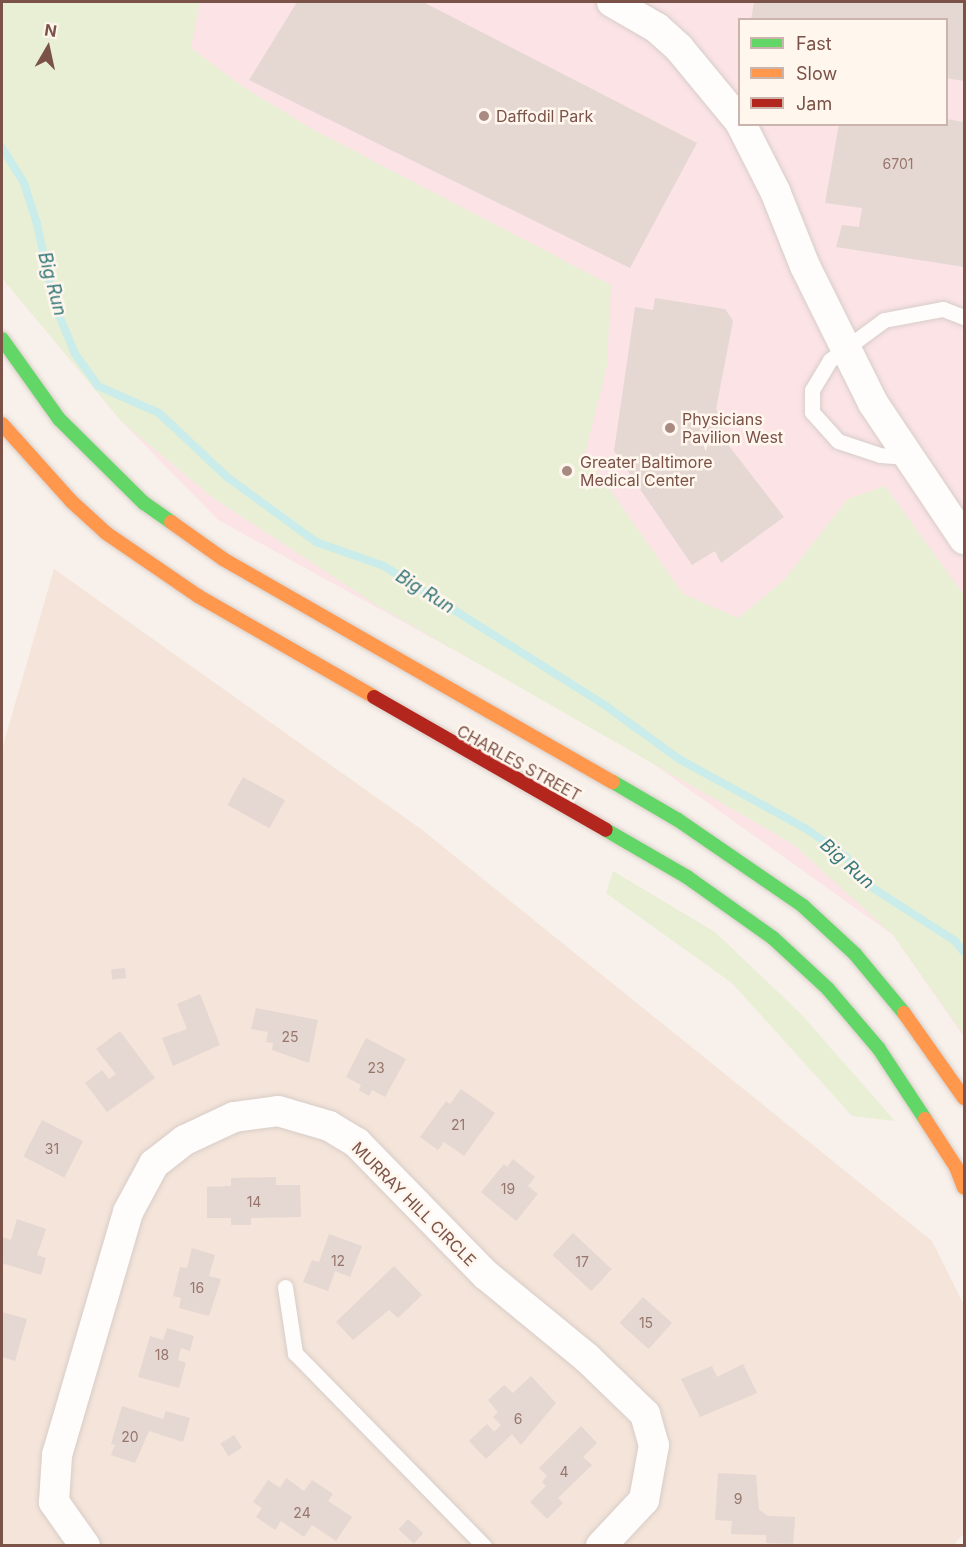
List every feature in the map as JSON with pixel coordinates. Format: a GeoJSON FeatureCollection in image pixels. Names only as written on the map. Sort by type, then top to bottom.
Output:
{"type":"FeatureCollection","features":[{"type":"Feature","properties":{"kind":"main road","name":"CHARLES STREET"},"geometry":{"type":"LineString","coordinates":[[2,339],[59,419],[107,470],[144,503],[223,559],[678,820],[803,906],[855,954],[926,1039],[964,1098]]}},
{"type":"Feature","properties":{"kind":"main road","name":"CHARLES STREET"},"geometry":{"type":"LineString","coordinates":[[2,424],[71,501],[106,533],[198,596],[687,877],[773,938],[828,989],[879,1049],[956,1167],[964,1188]]}},
{"type":"Feature","properties":{"kind":"street"},"geometry":{"type":"LineString","coordinates":[[626,5],[657,28],[692,61],[738,120]]}},
{"type":"Feature","properties":{"kind":"street"},"geometry":{"type":"LineString","coordinates":[[741,126],[844,347],[907,457],[961,526]]}},
{"type":"Feature","properties":{"kind":"street","name":"MURRAY HILL CIRCLE"},"geometry":{"type":"LineString","coordinates":[[85,1545],[54,1502],[57,1455],[128,1212],[154,1164],[185,1140],[234,1117],[278,1111],[329,1126],[357,1143],[486,1275],[587,1358],[645,1414],[654,1445],[644,1500],[602,1545]]}},
{"type":"Feature","properties":{"kind":"lane"},"geometry":{"type":"LineString","coordinates":[[907,457],[880,455],[838,441],[812,412],[812,390],[821,370],[844,347],[884,320],[943,309],[964,316]]}},
{"type":"Feature","properties":{"kind":"lane"},"geometry":{"type":"LineString","coordinates":[[285,1287],[296,1353],[484,1545]]}},
{"type":"Feature","properties":{"kind":"shaded area","name":"Greater Baltimore Medical Center"},"geometry":{"type":"Polygon","coordinates":[[[2,2],[964,2],[964,1037],[893,935],[628,746],[218,520],[122,422],[2,278],[2,2]]]}},
{"type":"Feature","properties":{"kind":"shaded area"},"geometry":{"type":"Polygon","coordinates":[[[54,569],[421,829],[932,1241],[964,1305],[964,1533],[953,1546],[2,1545],[2,749],[54,569]]]}},
{"type":"Feature","properties":{"kind":"green space"},"geometry":{"type":"Polygon","coordinates":[[[2,2],[200,2],[191,48],[243,87],[314,130],[611,285],[607,365],[585,454],[683,594],[738,618],[784,580],[848,499],[885,486],[964,595],[964,1035],[893,935],[793,844],[378,606],[212,497],[122,422],[2,278],[2,2]]]}},
{"type":"Feature","properties":{"kind":"green space"},"geometry":{"type":"Polygon","coordinates":[[[613,871],[715,932],[801,1014],[895,1121],[852,1116],[732,983],[606,893],[613,871]]]}},
{"type":"Feature","properties":{"kind":"building","name":"Daffodil Park"},"geometry":{"type":"Polygon","coordinates":[[[297,2],[423,2],[697,143],[630,268],[249,80],[297,2]]]}},
{"type":"Feature","properties":{"kind":"building"},"geometry":{"type":"Polygon","coordinates":[[[754,2],[964,2],[964,81],[948,78],[948,18],[751,18],[754,2]]]}},
{"type":"Feature","properties":{"kind":"building"},"geometry":{"type":"Polygon","coordinates":[[[948,119],[964,122],[964,267],[836,247],[842,225],[859,227],[862,208],[825,203],[839,126],[948,126],[948,119]]]}},
{"type":"Feature","properties":{"kind":"building","name":"Physicians Pavilion West"},"geometry":{"type":"Polygon","coordinates":[[[655,298],[725,309],[733,321],[716,409],[723,420],[722,437],[784,517],[721,563],[715,551],[692,565],[614,451],[635,307],[653,310],[655,298]]]}},
{"type":"Feature","properties":{"kind":"building"},"geometry":{"type":"Polygon","coordinates":[[[243,777],[285,800],[269,828],[227,805],[243,777]]]}},
{"type":"Feature","properties":{"kind":"building"},"geometry":{"type":"Polygon","coordinates":[[[125,968],[126,978],[112,979],[111,969],[125,968]]]}},
{"type":"Feature","properties":{"kind":"building"},"geometry":{"type":"Polygon","coordinates":[[[200,994],[220,1045],[173,1066],[162,1038],[187,1029],[177,1004],[200,994]]]}},
{"type":"Feature","properties":{"kind":"building"},"geometry":{"type":"Polygon","coordinates":[[[256,1008],[318,1020],[309,1063],[272,1050],[273,1043],[266,1042],[268,1032],[251,1029],[256,1008]]]}},
{"type":"Feature","properties":{"kind":"building"},"geometry":{"type":"Polygon","coordinates":[[[120,1031],[155,1078],[107,1112],[85,1083],[102,1070],[109,1079],[116,1074],[96,1049],[120,1031]]]}},
{"type":"Feature","properties":{"kind":"building"},"geometry":{"type":"Polygon","coordinates":[[[366,1038],[406,1059],[385,1097],[372,1090],[369,1096],[359,1090],[361,1085],[346,1077],[366,1038]]]}},
{"type":"Feature","properties":{"kind":"building"},"geometry":{"type":"Polygon","coordinates":[[[461,1089],[495,1113],[464,1156],[444,1142],[438,1150],[420,1137],[446,1101],[450,1104],[461,1089]]]}},
{"type":"Feature","properties":{"kind":"building"},"geometry":{"type":"Polygon","coordinates":[[[42,1120],[83,1141],[64,1177],[23,1157],[42,1120]]]}},
{"type":"Feature","properties":{"kind":"building"},"geometry":{"type":"Polygon","coordinates":[[[513,1159],[535,1177],[528,1186],[538,1194],[516,1221],[481,1192],[504,1164],[507,1167],[513,1159]]]}},
{"type":"Feature","properties":{"kind":"building"},"geometry":{"type":"Polygon","coordinates":[[[276,1177],[276,1185],[300,1185],[301,1217],[251,1218],[251,1225],[231,1225],[231,1218],[207,1218],[207,1187],[231,1186],[231,1178],[276,1177]]]}},
{"type":"Feature","properties":{"kind":"building"},"geometry":{"type":"Polygon","coordinates":[[[17,1219],[46,1229],[37,1255],[46,1258],[41,1275],[2,1263],[2,1237],[11,1240],[17,1219]]]}},
{"type":"Feature","properties":{"kind":"building"},"geometry":{"type":"Polygon","coordinates":[[[573,1233],[612,1269],[591,1291],[553,1255],[573,1233]]]}},
{"type":"Feature","properties":{"kind":"building"},"geometry":{"type":"Polygon","coordinates":[[[329,1234],[362,1246],[350,1277],[335,1271],[328,1291],[303,1282],[312,1260],[319,1262],[329,1234]]]}},
{"type":"Feature","properties":{"kind":"building"},"geometry":{"type":"Polygon","coordinates":[[[192,1248],[215,1255],[209,1276],[221,1279],[209,1316],[179,1308],[181,1298],[173,1296],[180,1267],[187,1268],[192,1248]]]}},
{"type":"Feature","properties":{"kind":"building"},"geometry":{"type":"Polygon","coordinates":[[[394,1266],[422,1295],[398,1318],[389,1310],[353,1340],[336,1322],[394,1266]]]}},
{"type":"Feature","properties":{"kind":"building"},"geometry":{"type":"Polygon","coordinates":[[[643,1297],[672,1323],[649,1349],[620,1323],[643,1297]]]}},
{"type":"Feature","properties":{"kind":"building"},"geometry":{"type":"Polygon","coordinates":[[[2,1312],[27,1319],[15,1361],[2,1357],[2,1312]]]}},
{"type":"Feature","properties":{"kind":"building"},"geometry":{"type":"Polygon","coordinates":[[[167,1328],[194,1336],[190,1351],[181,1348],[178,1360],[186,1363],[179,1388],[138,1377],[150,1336],[163,1340],[167,1328]]]}},
{"type":"Feature","properties":{"kind":"building"},"geometry":{"type":"Polygon","coordinates":[[[743,1364],[757,1393],[700,1417],[681,1379],[712,1366],[717,1377],[743,1364]]]}},
{"type":"Feature","properties":{"kind":"building"},"geometry":{"type":"Polygon","coordinates":[[[531,1376],[556,1403],[521,1445],[512,1434],[486,1459],[469,1441],[487,1424],[494,1432],[501,1425],[493,1417],[498,1412],[488,1400],[504,1385],[513,1393],[531,1376]]]}},
{"type":"Feature","properties":{"kind":"building"},"geometry":{"type":"Polygon","coordinates":[[[122,1406],[163,1419],[166,1411],[190,1418],[183,1442],[149,1431],[135,1463],[111,1455],[115,1445],[111,1444],[122,1406]]]}},
{"type":"Feature","properties":{"kind":"building"},"geometry":{"type":"Polygon","coordinates":[[[581,1426],[597,1443],[583,1457],[592,1465],[558,1498],[563,1503],[547,1519],[530,1502],[546,1486],[542,1482],[547,1476],[539,1468],[581,1426]]]}},
{"type":"Feature","properties":{"kind":"building"},"geometry":{"type":"Polygon","coordinates":[[[234,1435],[242,1448],[228,1456],[220,1443],[234,1435]]]}},
{"type":"Feature","properties":{"kind":"building"},"geometry":{"type":"Polygon","coordinates":[[[718,1473],[756,1475],[759,1510],[768,1516],[795,1517],[793,1544],[766,1543],[766,1535],[731,1534],[732,1521],[715,1520],[718,1473]]]}},
{"type":"Feature","properties":{"kind":"building"},"geometry":{"type":"Polygon","coordinates":[[[286,1478],[304,1491],[312,1480],[333,1494],[328,1501],[352,1517],[336,1541],[312,1525],[304,1537],[281,1521],[275,1530],[256,1517],[262,1508],[253,1502],[268,1480],[280,1488],[286,1478]]]}},
{"type":"Feature","properties":{"kind":"building"},"geometry":{"type":"Polygon","coordinates":[[[408,1519],[423,1533],[414,1544],[398,1529],[408,1519]]]}},
{"type":"Feature","properties":{"kind":"waterway","name":"Big Run"},"geometry":{"type":"LineString","coordinates":[[2,148],[24,183],[37,224],[54,303],[75,354],[98,386],[159,413],[227,477],[316,542],[384,566],[606,706],[679,759],[808,830],[846,857],[865,883],[955,941],[964,952]]}},
{"type":"Feature","properties":{"kind":"traffic: fast"},"geometry":{"type":"LineString","coordinates":[[2,339],[59,419],[144,503],[171,522]]}},
{"type":"Feature","properties":{"kind":"traffic: fast"},"geometry":{"type":"LineString","coordinates":[[613,782],[678,820],[803,906],[855,954],[904,1013]]}},
{"type":"Feature","properties":{"kind":"traffic: fast"},"geometry":{"type":"LineString","coordinates":[[606,830],[687,877],[773,938],[828,989],[879,1049],[925,1119]]}},
{"type":"Feature","properties":{"kind":"traffic: slow"},"geometry":{"type":"LineString","coordinates":[[2,424],[71,501],[106,533],[198,596],[374,697]]}},
{"type":"Feature","properties":{"kind":"traffic: slow"},"geometry":{"type":"LineString","coordinates":[[171,522],[223,559],[613,782]]}},
{"type":"Feature","properties":{"kind":"traffic: slow"},"geometry":{"type":"LineString","coordinates":[[904,1013],[964,1098]]}},
{"type":"Feature","properties":{"kind":"traffic: slow"},"geometry":{"type":"LineString","coordinates":[[925,1119],[956,1167],[964,1188]]}},
{"type":"Feature","properties":{"kind":"traffic: jam"},"geometry":{"type":"LineString","coordinates":[[374,697],[606,830]]}},
{"type":"Feature","properties":{"kind":"place","name":"Daffodil Park"},"geometry":{"type":"Point","coordinates":[484,116]}},
{"type":"Feature","properties":{"kind":"place","name":"Physicians Pavilion West"},"geometry":{"type":"Point","coordinates":[670,428]}},
{"type":"Feature","properties":{"kind":"place","name":"Greater Baltimore Medical Center"},"geometry":{"type":"Point","coordinates":[567,471]}}]}
